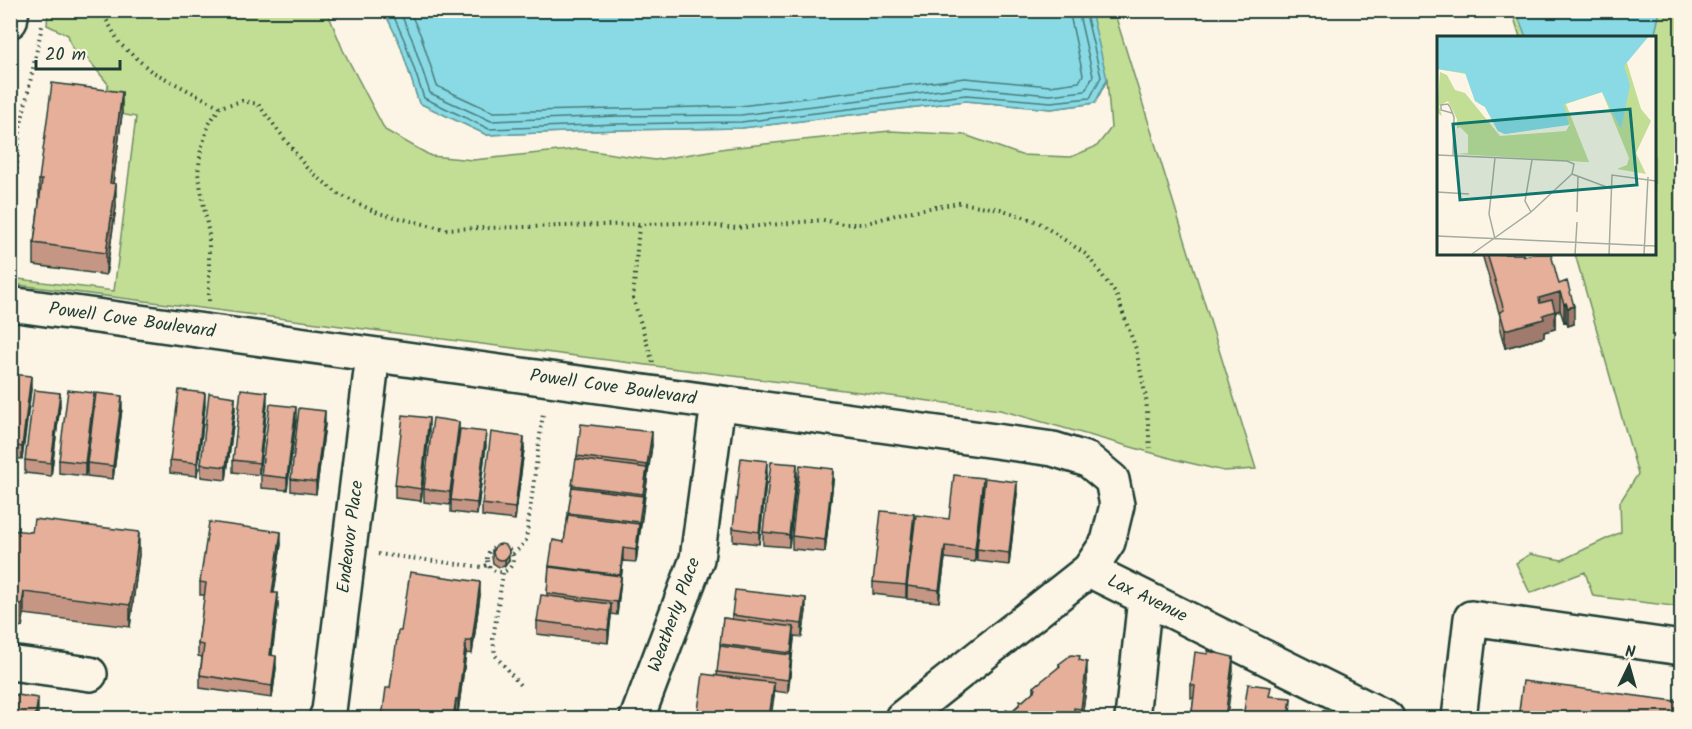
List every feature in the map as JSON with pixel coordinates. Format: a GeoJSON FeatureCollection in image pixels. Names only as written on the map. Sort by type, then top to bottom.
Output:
{"type":"FeatureCollection","features":[{"type":"Feature","properties":{"kind":"street"},"geometry":{"type":"LineString","coordinates":[[10,21],[28,14]]}},
{"type":"Feature","properties":{"kind":"street","name":"Powell Cove Boulevard"},"geometry":{"type":"LineString","coordinates":[[10,304],[1053,449],[1088,460],[1112,480],[1117,505],[1108,542],[1089,570]]}},
{"type":"Feature","properties":{"kind":"street","name":"Endeavor Place"},"geometry":{"type":"LineString","coordinates":[[326,718],[329,711],[373,355]]}},
{"type":"Feature","properties":{"kind":"street","name":"Weatherly Place"},"geometry":{"type":"LineString","coordinates":[[637,718],[697,559],[718,403]]}},
{"type":"Feature","properties":{"kind":"street","name":"Lax Avenue"},"geometry":{"type":"LineString","coordinates":[[902,718],[1089,570],[1387,718]]}},
{"type":"Feature","properties":{"kind":"street"},"geometry":{"type":"LineString","coordinates":[[1132,718],[1145,598]]}},
{"type":"Feature","properties":{"kind":"street"},"geometry":{"type":"LineString","coordinates":[[1459,718],[1471,618],[1682,648]]}},
{"type":"Feature","properties":{"kind":"street"},"geometry":{"type":"LineString","coordinates":[[10,663],[90,674]]}},
{"type":"Feature","properties":{"kind":"path"},"geometry":{"type":"LineString","coordinates":[[101,10],[120,44],[151,71],[220,107]]}},
{"type":"Feature","properties":{"kind":"path"},"geometry":{"type":"LineString","coordinates":[[10,247],[21,129],[28,14]]}},
{"type":"Feature","properties":{"kind":"path"},"geometry":{"type":"LineString","coordinates":[[209,332],[209,235],[198,173],[201,149],[209,124],[220,107],[242,101],[258,104],[306,167],[338,194],[378,213],[445,229],[639,226],[684,223],[737,228],[823,220],[843,224],[864,224],[906,212],[959,203],[1000,209],[1038,222],[1087,255],[1116,294],[1136,349],[1146,398],[1150,448]]}},
{"type":"Feature","properties":{"kind":"path"},"geometry":{"type":"LineString","coordinates":[[639,226],[633,298],[653,363]]}},
{"type":"Feature","properties":{"kind":"path"},"geometry":{"type":"LineString","coordinates":[[513,554],[526,540],[543,413]]}},
{"type":"Feature","properties":{"kind":"path"},"geometry":{"type":"LineString","coordinates":[[498,546],[509,549],[513,554],[512,566],[503,573],[496,573],[488,565],[488,553],[498,546]]}},
{"type":"Feature","properties":{"kind":"path"},"geometry":{"type":"LineString","coordinates":[[375,554],[482,567],[488,565]]}},
{"type":"Feature","properties":{"kind":"path"},"geometry":{"type":"LineString","coordinates":[[503,573],[493,639],[495,655],[520,685]]}},
{"type":"Feature","properties":{"kind":"green space"},"geometry":{"type":"Polygon","coordinates":[[[48,11],[327,11],[343,50],[385,130],[431,156],[473,160],[578,149],[655,160],[727,148],[890,131],[965,135],[1021,155],[1071,157],[1097,146],[1111,128],[1107,80],[1095,103],[1051,109],[966,101],[742,128],[487,135],[419,103],[400,44],[384,11],[1114,11],[1256,469],[1224,471],[1000,410],[11,284],[11,278],[114,291],[136,117],[105,111],[108,84],[83,53],[75,56],[68,35],[47,25],[48,11]]]}},
{"type":"Feature","properties":{"kind":"green space"},"geometry":{"type":"Polygon","coordinates":[[[1512,11],[1681,11],[1681,607],[1593,596],[1585,572],[1530,593],[1516,563],[1530,554],[1562,560],[1621,532],[1620,502],[1638,474],[1575,255],[1656,255],[1656,36],[1520,36],[1512,11]]]}},
{"type":"Feature","properties":{"kind":"water"},"geometry":{"type":"Polygon","coordinates":[[[384,11],[1091,11],[1107,79],[1095,103],[1051,109],[966,101],[742,128],[487,135],[419,103],[400,44],[384,11]]]}},
{"type":"Feature","properties":{"kind":"water"},"geometry":{"type":"Polygon","coordinates":[[[1516,11],[1660,11],[1654,36],[1526,36],[1516,11]]]}},
{"type":"Feature","properties":{"kind":"building"},"geometry":{"type":"Polygon","coordinates":[[[52,83],[122,92],[110,183],[116,184],[106,253],[34,243],[42,180],[39,180],[52,83]]]}},
{"type":"Feature","properties":{"kind":"building"},"geometry":{"type":"Polygon","coordinates":[[[1487,255],[1551,255],[1559,284],[1567,281],[1574,306],[1568,308],[1566,303],[1564,304],[1560,292],[1539,298],[1540,303],[1552,300],[1555,311],[1543,315],[1544,319],[1505,330],[1500,312],[1504,310],[1487,255]]]}},
{"type":"Feature","properties":{"kind":"building"},"geometry":{"type":"Polygon","coordinates":[[[10,374],[31,376],[22,447],[10,445],[10,374]]]}},
{"type":"Feature","properties":{"kind":"building"},"geometry":{"type":"Polygon","coordinates":[[[241,389],[267,392],[259,463],[233,460],[241,389]]]}},
{"type":"Feature","properties":{"kind":"building"},"geometry":{"type":"Polygon","coordinates":[[[34,390],[60,393],[51,463],[25,460],[34,390]]]}},
{"type":"Feature","properties":{"kind":"building"},"geometry":{"type":"Polygon","coordinates":[[[68,390],[94,393],[85,463],[59,460],[68,390]]]}},
{"type":"Feature","properties":{"kind":"building"},"geometry":{"type":"Polygon","coordinates":[[[179,390],[205,393],[197,463],[170,460],[179,390]]]}},
{"type":"Feature","properties":{"kind":"building"},"geometry":{"type":"Polygon","coordinates":[[[96,393],[122,396],[113,466],[87,463],[96,393]]]}},
{"type":"Feature","properties":{"kind":"building"},"geometry":{"type":"Polygon","coordinates":[[[209,393],[235,397],[226,467],[201,464],[209,393]]]}},
{"type":"Feature","properties":{"kind":"building"},"geometry":{"type":"Polygon","coordinates":[[[270,404],[296,407],[287,478],[261,475],[270,404]]]}},
{"type":"Feature","properties":{"kind":"building"},"geometry":{"type":"Polygon","coordinates":[[[299,408],[325,411],[316,482],[291,479],[299,408]]]}},
{"type":"Feature","properties":{"kind":"building"},"geometry":{"type":"Polygon","coordinates":[[[403,415],[429,418],[421,489],[395,485],[403,415]]]}},
{"type":"Feature","properties":{"kind":"building"},"geometry":{"type":"Polygon","coordinates":[[[433,418],[459,422],[450,492],[424,489],[433,418]]]}},
{"type":"Feature","properties":{"kind":"building"},"geometry":{"type":"Polygon","coordinates":[[[581,424],[652,432],[647,465],[577,456],[581,424]]]}},
{"type":"Feature","properties":{"kind":"building"},"geometry":{"type":"Polygon","coordinates":[[[460,429],[486,432],[477,503],[451,500],[460,429]]]}},
{"type":"Feature","properties":{"kind":"building"},"geometry":{"type":"Polygon","coordinates":[[[491,432],[524,437],[515,508],[482,504],[491,432]]]}},
{"type":"Feature","properties":{"kind":"building"},"geometry":{"type":"Polygon","coordinates":[[[741,458],[767,461],[759,532],[733,528],[741,458]]]}},
{"type":"Feature","properties":{"kind":"building"},"geometry":{"type":"Polygon","coordinates":[[[576,459],[647,468],[643,494],[572,485],[576,459]]]}},
{"type":"Feature","properties":{"kind":"building"},"geometry":{"type":"Polygon","coordinates":[[[771,462],[797,464],[789,535],[763,532],[771,462]]]}},
{"type":"Feature","properties":{"kind":"building"},"geometry":{"type":"Polygon","coordinates":[[[800,465],[833,469],[825,540],[792,536],[800,465]]]}},
{"type":"Feature","properties":{"kind":"building"},"geometry":{"type":"Polygon","coordinates":[[[954,475],[983,478],[975,549],[945,546],[939,590],[907,586],[916,515],[949,519],[954,475]]]}},
{"type":"Feature","properties":{"kind":"building"},"geometry":{"type":"Polygon","coordinates":[[[985,478],[1017,482],[1009,553],[977,549],[985,478]]]}},
{"type":"Feature","properties":{"kind":"building"},"geometry":{"type":"Polygon","coordinates":[[[572,487],[643,496],[639,522],[568,513],[572,487]]]}},
{"type":"Feature","properties":{"kind":"building"},"geometry":{"type":"Polygon","coordinates":[[[881,511],[914,514],[906,585],[873,582],[881,511]]]}},
{"type":"Feature","properties":{"kind":"building"},"geometry":{"type":"Polygon","coordinates":[[[568,515],[639,524],[636,550],[623,548],[620,575],[549,566],[553,540],[564,542],[568,515]]]}},
{"type":"Feature","properties":{"kind":"building"},"geometry":{"type":"Polygon","coordinates":[[[34,519],[139,532],[130,605],[24,592],[22,604],[10,603],[10,530],[32,532],[34,519]]]}},
{"type":"Feature","properties":{"kind":"building"},"geometry":{"type":"Polygon","coordinates":[[[209,522],[281,532],[272,593],[278,593],[270,655],[276,656],[272,686],[200,675],[204,645],[198,644],[206,583],[200,582],[209,522]]]}},
{"type":"Feature","properties":{"kind":"building"},"geometry":{"type":"Polygon","coordinates":[[[498,544],[504,544],[509,552],[507,558],[498,560],[493,555],[493,549],[498,544]]]}},
{"type":"Feature","properties":{"kind":"building"},"geometry":{"type":"Polygon","coordinates":[[[549,567],[621,576],[617,602],[547,593],[549,567]]]}},
{"type":"Feature","properties":{"kind":"building"},"geometry":{"type":"Polygon","coordinates":[[[410,572],[480,582],[472,641],[466,641],[453,718],[382,718],[386,688],[390,688],[398,631],[401,631],[410,572]]]}},
{"type":"Feature","properties":{"kind":"building"},"geometry":{"type":"Polygon","coordinates":[[[735,590],[806,598],[802,624],[732,615],[735,590]]]}},
{"type":"Feature","properties":{"kind":"building"},"geometry":{"type":"Polygon","coordinates":[[[541,595],[611,604],[608,630],[537,621],[541,595]]]}},
{"type":"Feature","properties":{"kind":"building"},"geometry":{"type":"Polygon","coordinates":[[[723,618],[794,627],[791,653],[720,644],[723,618]]]}},
{"type":"Feature","properties":{"kind":"building"},"geometry":{"type":"Polygon","coordinates":[[[720,646],[791,655],[788,680],[717,672],[720,646]]]}},
{"type":"Feature","properties":{"kind":"building"},"geometry":{"type":"Polygon","coordinates":[[[1208,651],[1233,657],[1225,718],[1186,718],[1187,711],[1192,712],[1195,686],[1191,685],[1195,652],[1208,654],[1208,651]]]}},
{"type":"Feature","properties":{"kind":"building"},"geometry":{"type":"Polygon","coordinates":[[[1071,655],[1080,656],[1079,660],[1087,662],[1081,709],[1074,708],[1076,718],[1004,718],[1006,710],[1012,711],[1019,705],[1020,700],[1023,701],[1036,689],[1034,687],[1071,655]]]}},
{"type":"Feature","properties":{"kind":"building"},"geometry":{"type":"Polygon","coordinates":[[[703,674],[774,683],[769,718],[697,718],[703,674]]]}},
{"type":"Feature","properties":{"kind":"building"},"geometry":{"type":"Polygon","coordinates":[[[1523,681],[1682,702],[1682,718],[1518,718],[1523,681]]]}},
{"type":"Feature","properties":{"kind":"building"},"geometry":{"type":"Polygon","coordinates":[[[1248,684],[1271,687],[1269,696],[1291,698],[1288,718],[1243,718],[1248,684]]]}},
{"type":"Feature","properties":{"kind":"building"},"geometry":{"type":"Polygon","coordinates":[[[10,694],[38,698],[35,718],[10,718],[10,694]]]}}]}
